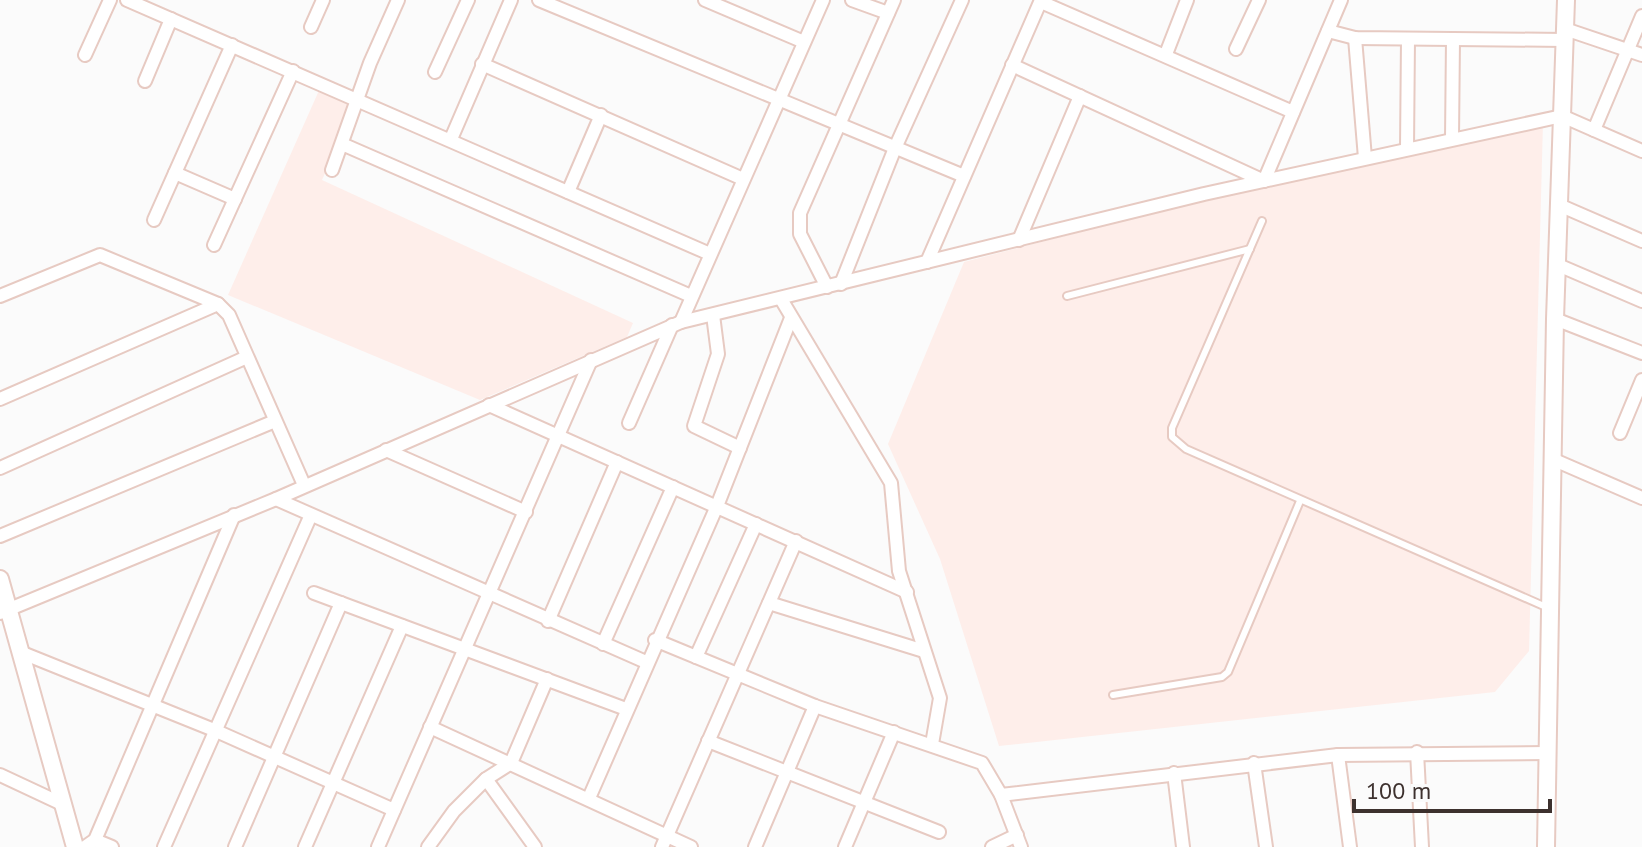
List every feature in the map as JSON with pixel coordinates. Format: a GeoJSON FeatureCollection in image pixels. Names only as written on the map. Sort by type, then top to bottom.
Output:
{"type":"FeatureCollection","features":[{"type":"Feature","properties":{"kind":"street"},"geometry":{"type":"LineString","coordinates":[[85,55],[110,0]]}},
{"type":"Feature","properties":{"kind":"street"},"geometry":{"type":"LineString","coordinates":[[127,0],[710,254]]}},
{"type":"Feature","properties":{"kind":"street"},"geometry":{"type":"LineString","coordinates":[[311,27],[323,0]]}},
{"type":"Feature","properties":{"kind":"street"},"geometry":{"type":"LineString","coordinates":[[332,170],[398,0]]}},
{"type":"Feature","properties":{"kind":"street"},"geometry":{"type":"LineString","coordinates":[[435,72],[468,0]]}},
{"type":"Feature","properties":{"kind":"street"},"geometry":{"type":"LineString","coordinates":[[451,139],[511,0]]}},
{"type":"Feature","properties":{"kind":"street"},"geometry":{"type":"LineString","coordinates":[[539,0],[964,176]]}},
{"type":"Feature","properties":{"kind":"street"},"geometry":{"type":"LineString","coordinates":[[705,0],[804,42]]}},
{"type":"Feature","properties":{"kind":"street"},"geometry":{"type":"LineString","coordinates":[[629,423],[691,296],[823,0]]}},
{"type":"Feature","properties":{"kind":"street"},"geometry":{"type":"LineString","coordinates":[[852,0],[888,13]]}},
{"type":"Feature","properties":{"kind":"street"},"geometry":{"type":"LineString","coordinates":[[834,286],[800,234],[798,223],[803,203],[894,0]]}},
{"type":"Feature","properties":{"kind":"street"},"geometry":{"type":"LineString","coordinates":[[834,286],[962,0]]}},
{"type":"Feature","properties":{"kind":"street"},"geometry":{"type":"LineString","coordinates":[[1166,54],[1187,0]]}},
{"type":"Feature","properties":{"kind":"street"},"geometry":{"type":"LineString","coordinates":[[1236,49],[1259,0]]}},
{"type":"Feature","properties":{"kind":"street"},"geometry":{"type":"LineString","coordinates":[[1546,847],[1555,319],[1566,0]]}},
{"type":"Feature","properties":{"kind":"street"},"geometry":{"type":"LineString","coordinates":[[927,262],[1041,1],[1293,112]]}},
{"type":"Feature","properties":{"kind":"street"},"geometry":{"type":"LineString","coordinates":[[1264,181],[1339,1]]}},
{"type":"Feature","properties":{"kind":"street"},"geometry":{"type":"LineString","coordinates":[[1594,130],[1642,16]]}},
{"type":"Feature","properties":{"kind":"street"},"geometry":{"type":"LineString","coordinates":[[145,81],[171,19]]}},
{"type":"Feature","properties":{"kind":"street"},"geometry":{"type":"LineString","coordinates":[[1328,31],[1355,38],[1408,39],[1565,35],[1642,55]]}},
{"type":"Feature","properties":{"kind":"street"},"geometry":{"type":"LineString","coordinates":[[1355,38],[1365,158]]}},
{"type":"Feature","properties":{"kind":"street"},"geometry":{"type":"LineString","coordinates":[[1407,148],[1408,39]]}},
{"type":"Feature","properties":{"kind":"street"},"geometry":{"type":"LineString","coordinates":[[1452,138],[1453,39]]}},
{"type":"Feature","properties":{"kind":"street"},"geometry":{"type":"LineString","coordinates":[[154,220],[232,45]]}},
{"type":"Feature","properties":{"kind":"street"},"geometry":{"type":"LineString","coordinates":[[482,64],[743,179]]}},
{"type":"Feature","properties":{"kind":"street"},"geometry":{"type":"LineString","coordinates":[[1012,65],[1264,181]]}},
{"type":"Feature","properties":{"kind":"street"},"geometry":{"type":"LineString","coordinates":[[214,245],[293,71]]}},
{"type":"Feature","properties":{"kind":"street"},"geometry":{"type":"LineString","coordinates":[[1019,240],[1080,96]]}},
{"type":"Feature","properties":{"kind":"street"},"geometry":{"type":"LineString","coordinates":[[568,192],[601,115]]}},
{"type":"Feature","properties":{"kind":"street"},"geometry":{"type":"LineString","coordinates":[[4,611],[276,499],[677,324],[1264,181],[1562,116],[1642,151]]}},
{"type":"Feature","properties":{"kind":"street"},"geometry":{"type":"LineString","coordinates":[[342,144],[691,296]]}},
{"type":"Feature","properties":{"kind":"street"},"geometry":{"type":"LineString","coordinates":[[175,173],[235,199]]}},
{"type":"Feature","properties":{"kind":"street"},"geometry":{"type":"LineString","coordinates":[[1559,205],[1642,241]]}},
{"type":"Feature","properties":{"kind":"street"},"geometry":{"type":"LineString","coordinates":[[0,296],[91,257],[106,255],[218,304],[229,315],[304,485]]}},
{"type":"Feature","properties":{"kind":"street"},"geometry":{"type":"LineString","coordinates":[[1558,265],[1642,301]]}},
{"type":"Feature","properties":{"kind":"street"},"geometry":{"type":"LineString","coordinates":[[781,299],[891,483],[896,558],[940,698],[932,744]]}},
{"type":"Feature","properties":{"kind":"street"},"geometry":{"type":"LineString","coordinates":[[0,399],[218,304]]}},
{"type":"Feature","properties":{"kind":"street"},"geometry":{"type":"LineString","coordinates":[[713,315],[718,354],[694,426],[740,448]]}},
{"type":"Feature","properties":{"kind":"street"},"geometry":{"type":"LineString","coordinates":[[589,798],[655,640],[717,506],[791,318]]}},
{"type":"Feature","properties":{"kind":"street"},"geometry":{"type":"LineString","coordinates":[[1555,319],[1642,353]]}},
{"type":"Feature","properties":{"kind":"street"},"geometry":{"type":"LineString","coordinates":[[0,468],[247,357]]}},
{"type":"Feature","properties":{"kind":"street"},"geometry":{"type":"LineString","coordinates":[[378,847],[591,360]]}},
{"type":"Feature","properties":{"kind":"street"},"geometry":{"type":"LineString","coordinates":[[1620,433],[1642,380]]}},
{"type":"Feature","properties":{"kind":"street"},"geometry":{"type":"LineString","coordinates":[[489,405],[907,592]]}},
{"type":"Feature","properties":{"kind":"street"},"geometry":{"type":"LineString","coordinates":[[0,536],[275,421]]}},
{"type":"Feature","properties":{"kind":"street"},"geometry":{"type":"LineString","coordinates":[[386,450],[526,512]]}},
{"type":"Feature","properties":{"kind":"street"},"geometry":{"type":"LineString","coordinates":[[1552,459],[1642,498]]}},
{"type":"Feature","properties":{"kind":"street"},"geometry":{"type":"LineString","coordinates":[[548,621],[617,462]]}},
{"type":"Feature","properties":{"kind":"street"},"geometry":{"type":"LineString","coordinates":[[603,644],[673,487]]}},
{"type":"Feature","properties":{"kind":"street"},"geometry":{"type":"LineString","coordinates":[[276,499],[489,596],[646,662]]}},
{"type":"Feature","properties":{"kind":"street"},"geometry":{"type":"LineString","coordinates":[[112,847],[90,844],[234,515]]}},
{"type":"Feature","properties":{"kind":"street"},"geometry":{"type":"LineString","coordinates":[[164,847],[310,517]]}},
{"type":"Feature","properties":{"kind":"street"},"geometry":{"type":"LineString","coordinates":[[696,657],[756,524]]}},
{"type":"Feature","properties":{"kind":"street"},"geometry":{"type":"LineString","coordinates":[[664,841],[796,541]]}},
{"type":"Feature","properties":{"kind":"street"},"geometry":{"type":"LineString","coordinates":[[0,579],[4,611],[20,652],[60,803],[75,847]]}},
{"type":"Feature","properties":{"kind":"street"},"geometry":{"type":"LineString","coordinates":[[314,593],[626,709]]}},
{"type":"Feature","properties":{"kind":"street"},"geometry":{"type":"LineString","coordinates":[[235,847],[341,603]]}},
{"type":"Feature","properties":{"kind":"street"},"geometry":{"type":"LineString","coordinates":[[769,603],[924,651]]}},
{"type":"Feature","properties":{"kind":"street"},"geometry":{"type":"LineString","coordinates":[[305,847],[402,626]]}},
{"type":"Feature","properties":{"kind":"street"},"geometry":{"type":"LineString","coordinates":[[655,640],[815,706],[982,763],[1001,795],[1019,841],[992,847]]}},
{"type":"Feature","properties":{"kind":"street"},"geometry":{"type":"LineString","coordinates":[[20,652],[214,730],[394,810]]}},
{"type":"Feature","properties":{"kind":"street"},"geometry":{"type":"LineString","coordinates":[[428,847],[454,811],[486,779],[511,763],[547,679]]}},
{"type":"Feature","properties":{"kind":"street"},"geometry":{"type":"LineString","coordinates":[[755,847],[815,706]]}},
{"type":"Feature","properties":{"kind":"street"},"geometry":{"type":"LineString","coordinates":[[430,727],[589,798],[664,841],[691,847]]}},
{"type":"Feature","properties":{"kind":"street"},"geometry":{"type":"LineString","coordinates":[[845,847],[894,732]]}},
{"type":"Feature","properties":{"kind":"street"},"geometry":{"type":"LineString","coordinates":[[708,741],[939,832]]}},
{"type":"Feature","properties":{"kind":"street"},"geometry":{"type":"LineString","coordinates":[[1417,752],[1422,847]]}},
{"type":"Feature","properties":{"kind":"street"},"geometry":{"type":"LineString","coordinates":[[1001,795],[1338,755],[1548,753]]}},
{"type":"Feature","properties":{"kind":"street"},"geometry":{"type":"LineString","coordinates":[[1338,755],[1350,847]]}},
{"type":"Feature","properties":{"kind":"street"},"geometry":{"type":"LineString","coordinates":[[1254,763],[1266,847]]}},
{"type":"Feature","properties":{"kind":"street"},"geometry":{"type":"LineString","coordinates":[[1174,773],[1183,847]]}},
{"type":"Feature","properties":{"kind":"street"},"geometry":{"type":"LineString","coordinates":[[0,775],[60,803]]}},
{"type":"Feature","properties":{"kind":"street"},"geometry":{"type":"LineString","coordinates":[[486,779],[535,847]]}},
{"type":"Feature","properties":{"kind":"lane"},"geometry":{"type":"LineString","coordinates":[[1262,221],[1172,428],[1172,437],[1186,449],[1300,501],[1550,609]]}},
{"type":"Feature","properties":{"kind":"lane"},"geometry":{"type":"LineString","coordinates":[[1067,296],[1250,249]]}},
{"type":"Feature","properties":{"kind":"lane"},"geometry":{"type":"LineString","coordinates":[[1113,695],[1222,677],[1228,672],[1300,501]]}},
{"type":"Feature","properties":{"kind":"shaded area"},"geometry":{"type":"Polygon","coordinates":[[[321,86],[356,104],[322,180],[633,323],[627,337],[480,400],[228,295],[321,86]]]}},
{"type":"Feature","properties":{"kind":"shaded area"},"geometry":{"type":"Polygon","coordinates":[[[1543,122],[1529,651],[1495,692],[999,746],[940,559],[888,444],[964,262],[1238,191],[1543,122]]]}}]}
